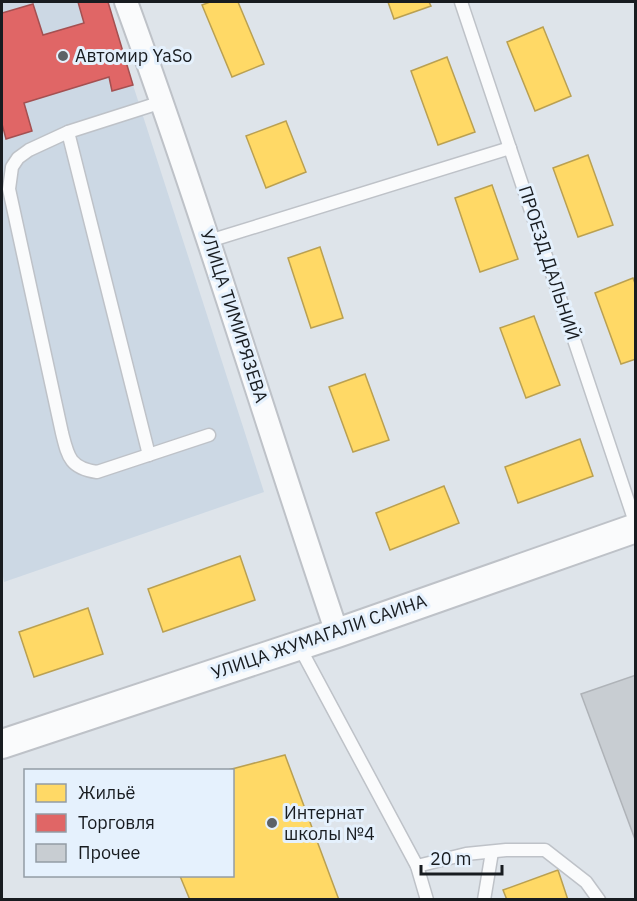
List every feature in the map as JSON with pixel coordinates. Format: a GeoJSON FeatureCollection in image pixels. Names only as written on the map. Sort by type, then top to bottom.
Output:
{"type":"FeatureCollection","features":[{"type":"Feature","properties":{"kind":"street","name":"УЛИЦА ТИМИРЯЗЕВА"},"geometry":{"type":"LineString","coordinates":[[126,2],[209,241],[337,633]]}},
{"type":"Feature","properties":{"kind":"street","name":"УЛИЦА ЖУМАГАЛИ САИНА"},"geometry":{"type":"LineString","coordinates":[[2,744],[337,633],[636,527]]}},
{"type":"Feature","properties":{"kind":"lane","name":"ПРОЕЗД ДАЛЬНИЙ"},"geometry":{"type":"LineString","coordinates":[[462,2],[636,527]]}},
{"type":"Feature","properties":{"kind":"lane"},"geometry":{"type":"LineString","coordinates":[[162,102],[68,132],[29,150],[18,158],[12,167],[9,189],[62,434],[72,462],[79,468],[97,472],[209,435]]}},
{"type":"Feature","properties":{"kind":"lane"},"geometry":{"type":"LineString","coordinates":[[68,132],[149,455]]}},
{"type":"Feature","properties":{"kind":"lane"},"geometry":{"type":"LineString","coordinates":[[209,241],[510,148]]}},
{"type":"Feature","properties":{"kind":"lane"},"geometry":{"type":"LineString","coordinates":[[298,645],[417,866],[427,900]]}},
{"type":"Feature","properties":{"kind":"lane"},"geometry":{"type":"LineString","coordinates":[[417,866],[466,854],[545,850],[586,882],[600,900]]}},
{"type":"Feature","properties":{"kind":"lane"},"geometry":{"type":"LineString","coordinates":[[484,900],[492,852]]}},
{"type":"Feature","properties":{"kind":"shaded area"},"geometry":{"type":"Polygon","coordinates":[[[2,2],[108,2],[264,492],[4,582],[2,571],[2,2]]]}},
{"type":"Feature","properties":{"kind":"building: Жильё"},"geometry":{"type":"Polygon","coordinates":[[[210,2],[238,2],[264,64],[232,77],[202,5],[210,2]]]}},
{"type":"Feature","properties":{"kind":"building: Жильё"},"geometry":{"type":"Polygon","coordinates":[[[388,2],[429,2],[431,6],[394,19],[388,2]]]}},
{"type":"Feature","properties":{"kind":"building: Жильё"},"geometry":{"type":"Polygon","coordinates":[[[543,27],[571,96],[535,111],[507,42],[543,27]]]}},
{"type":"Feature","properties":{"kind":"building: Жильё"},"geometry":{"type":"Polygon","coordinates":[[[447,57],[475,132],[438,145],[411,71],[447,57]]]}},
{"type":"Feature","properties":{"kind":"building: Жильё"},"geometry":{"type":"Polygon","coordinates":[[[286,121],[306,172],[266,188],[246,136],[286,121]]]}},
{"type":"Feature","properties":{"kind":"building: Жильё"},"geometry":{"type":"Polygon","coordinates":[[[588,155],[613,225],[578,237],[553,168],[588,155]]]}},
{"type":"Feature","properties":{"kind":"building: Жильё"},"geometry":{"type":"Polygon","coordinates":[[[492,185],[518,259],[480,272],[455,198],[492,185]]]}},
{"type":"Feature","properties":{"kind":"building: Жильё"},"geometry":{"type":"Polygon","coordinates":[[[320,247],[343,318],[311,328],[288,258],[320,247]]]}},
{"type":"Feature","properties":{"kind":"building: Жильё"},"geometry":{"type":"Polygon","coordinates":[[[633,278],[636,286],[636,359],[621,364],[595,293],[633,278]]]}},
{"type":"Feature","properties":{"kind":"building: Жильё"},"geometry":{"type":"Polygon","coordinates":[[[534,316],[560,385],[526,398],[500,328],[534,316]]]}},
{"type":"Feature","properties":{"kind":"building: Жильё"},"geometry":{"type":"Polygon","coordinates":[[[365,374],[389,440],[353,452],[329,387],[365,374]]]}},
{"type":"Feature","properties":{"kind":"building: Жильё"},"geometry":{"type":"Polygon","coordinates":[[[580,439],[593,476],[518,503],[505,467],[580,439]]]}},
{"type":"Feature","properties":{"kind":"building: Жильё"},"geometry":{"type":"Polygon","coordinates":[[[444,486],[459,523],[390,550],[376,513],[444,486]]]}},
{"type":"Feature","properties":{"kind":"building: Жильё"},"geometry":{"type":"Polygon","coordinates":[[[240,556],[255,600],[163,632],[148,589],[240,556]]]}},
{"type":"Feature","properties":{"kind":"building: Жильё"},"geometry":{"type":"Polygon","coordinates":[[[88,608],[103,654],[34,677],[19,632],[88,608]]]}},
{"type":"Feature","properties":{"kind":"building: Жильё","name":"Интернат школы №4"},"geometry":{"type":"Polygon","coordinates":[[[285,755],[339,900],[190,900],[180,877],[234,877],[234,769],[232,769],[285,755]]]}},
{"type":"Feature","properties":{"kind":"building: Жильё"},"geometry":{"type":"Polygon","coordinates":[[[558,870],[568,900],[507,900],[503,890],[558,870]]]}},
{"type":"Feature","properties":{"kind":"building: Торговля","name":"Автомир YaSo"},"geometry":{"type":"Polygon","coordinates":[[[78,2],[108,2],[133,85],[112,91],[109,77],[24,103],[32,131],[6,139],[2,124],[2,13],[33,4],[43,35],[84,23],[78,2]]]}},
{"type":"Feature","properties":{"kind":"building: Прочее"},"geometry":{"type":"Polygon","coordinates":[[[636,675],[636,842],[581,694],[636,675]]]}},
{"type":"Feature","properties":{"kind":"place","name":"Автомир YaSo"},"geometry":{"type":"Point","coordinates":[63,56]}},
{"type":"Feature","properties":{"kind":"place","name":"Интернат школы №4"},"geometry":{"type":"Point","coordinates":[272,823]}}]}
